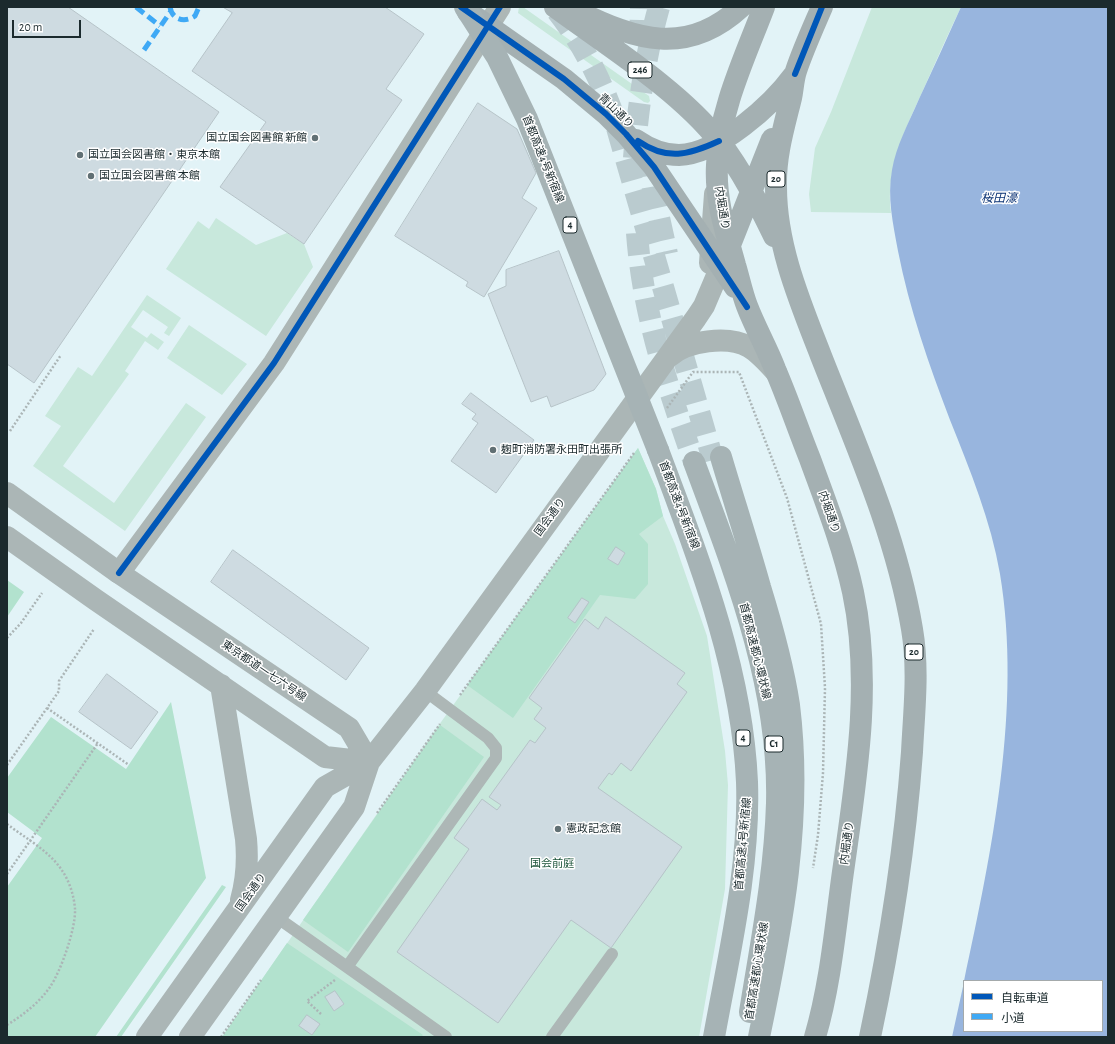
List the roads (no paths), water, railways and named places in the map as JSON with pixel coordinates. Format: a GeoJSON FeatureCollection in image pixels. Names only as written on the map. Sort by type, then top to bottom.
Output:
{"type":"FeatureCollection","features":[{"type":"Feature","properties":{"kind":"highway","name":"青山通り"},"geometry":{"type":"LineString","coordinates":[[461,7],[564,79],[606,114],[626,134],[720,254],[747,306]]}},
{"type":"Feature","properties":{"kind":"highway","name":"首都高速4号新宿線"},"geometry":{"type":"LineString","coordinates":[[465,7],[479,26],[512,87],[541,153],[698,554],[727,657],[736,696],[743,739],[747,782],[747,824],[735,919],[714,1037]]}},
{"type":"Feature","properties":{"kind":"highway","name":"246"},"geometry":{"type":"LineString","coordinates":[[554,7],[669,92],[699,119],[719,141],[752,191],[775,238],[794,285]]}},
{"type":"Feature","properties":{"kind":"highway"},"geometry":{"type":"LineString","coordinates":[[569,7],[610,27],[633,35],[666,40],[680,39],[706,31],[741,7]]}},
{"type":"Feature","properties":{"kind":"highway","name":"内堀通り"},"geometry":{"type":"LineString","coordinates":[[720,254],[719,201],[716,168],[719,141],[739,72],[764,7]]}},
{"type":"Feature","properties":{"kind":"highway","name":"20"},"geometry":{"type":"LineString","coordinates":[[822,7],[795,74],[777,155],[775,184],[777,212],[794,285],[887,528],[898,562],[912,632],[915,665],[915,703],[909,788],[884,969],[870,1037]]}},
{"type":"Feature","properties":{"kind":"highway"},"geometry":{"type":"LineString","coordinates":[[626,134],[653,150],[678,155],[692,153],[719,141],[767,106],[783,90],[795,74]]}},
{"type":"Feature","properties":{"kind":"highway"},"geometry":{"type":"LineString","coordinates":[[720,254],[752,191],[790,93],[795,74]]}},
{"type":"Feature","properties":{"kind":"highway","name":"内堀通り"},"geometry":{"type":"LineString","coordinates":[[747,306],[776,372],[842,550],[858,620],[861,651],[863,688],[852,809],[832,957],[815,1037]]}},
{"type":"Feature","properties":{"kind":"highway","name":"首都高速都心環状線"},"geometry":{"type":"LineString","coordinates":[[746,1037],[772,870],[777,802],[775,758],[762,668],[729,556],[709,460],[759,582],[780,658],[788,704],[792,746],[792,827],[779,940],[759,1037]]}},
{"type":"Feature","properties":{"kind":"main road","name":"国会通り"},"geometry":{"type":"LineString","coordinates":[[190,1037],[354,806],[369,762],[425,691],[704,306],[720,254]]}},
{"type":"Feature","properties":{"kind":"main road"},"geometry":{"type":"LineString","coordinates":[[664,360],[676,350],[686,345],[720,341],[748,346],[776,372]]}},
{"type":"Feature","properties":{"kind":"main road","name":"東京都道一七六号線"},"geometry":{"type":"LineString","coordinates":[[7,493],[119,573],[350,728],[369,762]]}},
{"type":"Feature","properties":{"kind":"main road"},"geometry":{"type":"LineString","coordinates":[[7,537],[96,600],[325,756],[369,762]]}},
{"type":"Feature","properties":{"kind":"main road"},"geometry":{"type":"LineString","coordinates":[[221,685],[239,793],[248,864],[246,884],[237,912]]}},
{"type":"Feature","properties":{"kind":"main road","name":"国会通り"},"geometry":{"type":"LineString","coordinates":[[147,1037],[325,787],[369,762]]}},
{"type":"Feature","properties":{"kind":"street"},"geometry":{"type":"LineString","coordinates":[[119,573],[274,362],[500,7]]}},
{"type":"Feature","properties":{"kind":"lane"},"geometry":{"type":"LineString","coordinates":[[347,967],[496,758],[496,748],[488,738],[425,691]]}},
{"type":"Feature","properties":{"kind":"lane"},"geometry":{"type":"LineString","coordinates":[[275,916],[347,967],[432,1033],[446,1037]]}},
{"type":"Feature","properties":{"kind":"lane"},"geometry":{"type":"LineString","coordinates":[[552,1037],[612,954]]}},
{"type":"Feature","properties":{"kind":"water","name":"桜田濠"},"geometry":{"type":"Polygon","coordinates":[[[961,7],[1108,7],[1108,1037],[952,1037],[963,987],[963,1032],[1103,1032],[1103,980],[964,980],[985,881],[1001,779],[1006,727],[1008,675],[1006,624],[1000,574],[991,535],[972,477],[920,336],[898,251],[891,210],[890,191],[894,161],[907,125],[961,7]]]}},
{"type":"Feature","properties":{"kind":"tunnel"},"geometry":{"type":"LineString","coordinates":[[640,42],[641,7]]}},
{"type":"Feature","properties":{"kind":"tunnel"},"geometry":{"type":"LineString","coordinates":[[634,158],[643,82],[659,7]]}},
{"type":"Feature","properties":{"kind":"tunnel"},"geometry":{"type":"LineString","coordinates":[[557,11],[589,60],[602,86],[613,114],[713,460]]}},
{"type":"Feature","properties":{"kind":"tunnel"},"geometry":{"type":"LineString","coordinates":[[647,154],[667,254]]}},
{"type":"Feature","properties":{"kind":"tunnel"},"geometry":{"type":"LineString","coordinates":[[637,233],[640,263],[651,321],[666,377],[694,462]]}},
{"type":"Feature","properties":{"kind":"place","name":"国立国会図書館 新館"},"geometry":{"type":"Point","coordinates":[315,138]}},
{"type":"Feature","properties":{"kind":"place","name":"国立国会図書館・東京本館"},"geometry":{"type":"Point","coordinates":[80,155]}},
{"type":"Feature","properties":{"kind":"place","name":"国立国会図書館 本館"},"geometry":{"type":"Point","coordinates":[91,176]}},
{"type":"Feature","properties":{"kind":"place","name":"麹町消防署永田町出張所"},"geometry":{"type":"Point","coordinates":[493,450]}},
{"type":"Feature","properties":{"kind":"place","name":"憲政記念館"},"geometry":{"type":"Point","coordinates":[558,829]}},
{"type":"Feature","properties":{"kind":"park label","name":"国会前庭"},"geometry":{"type":"Point","coordinates":[552,864]}}]}
